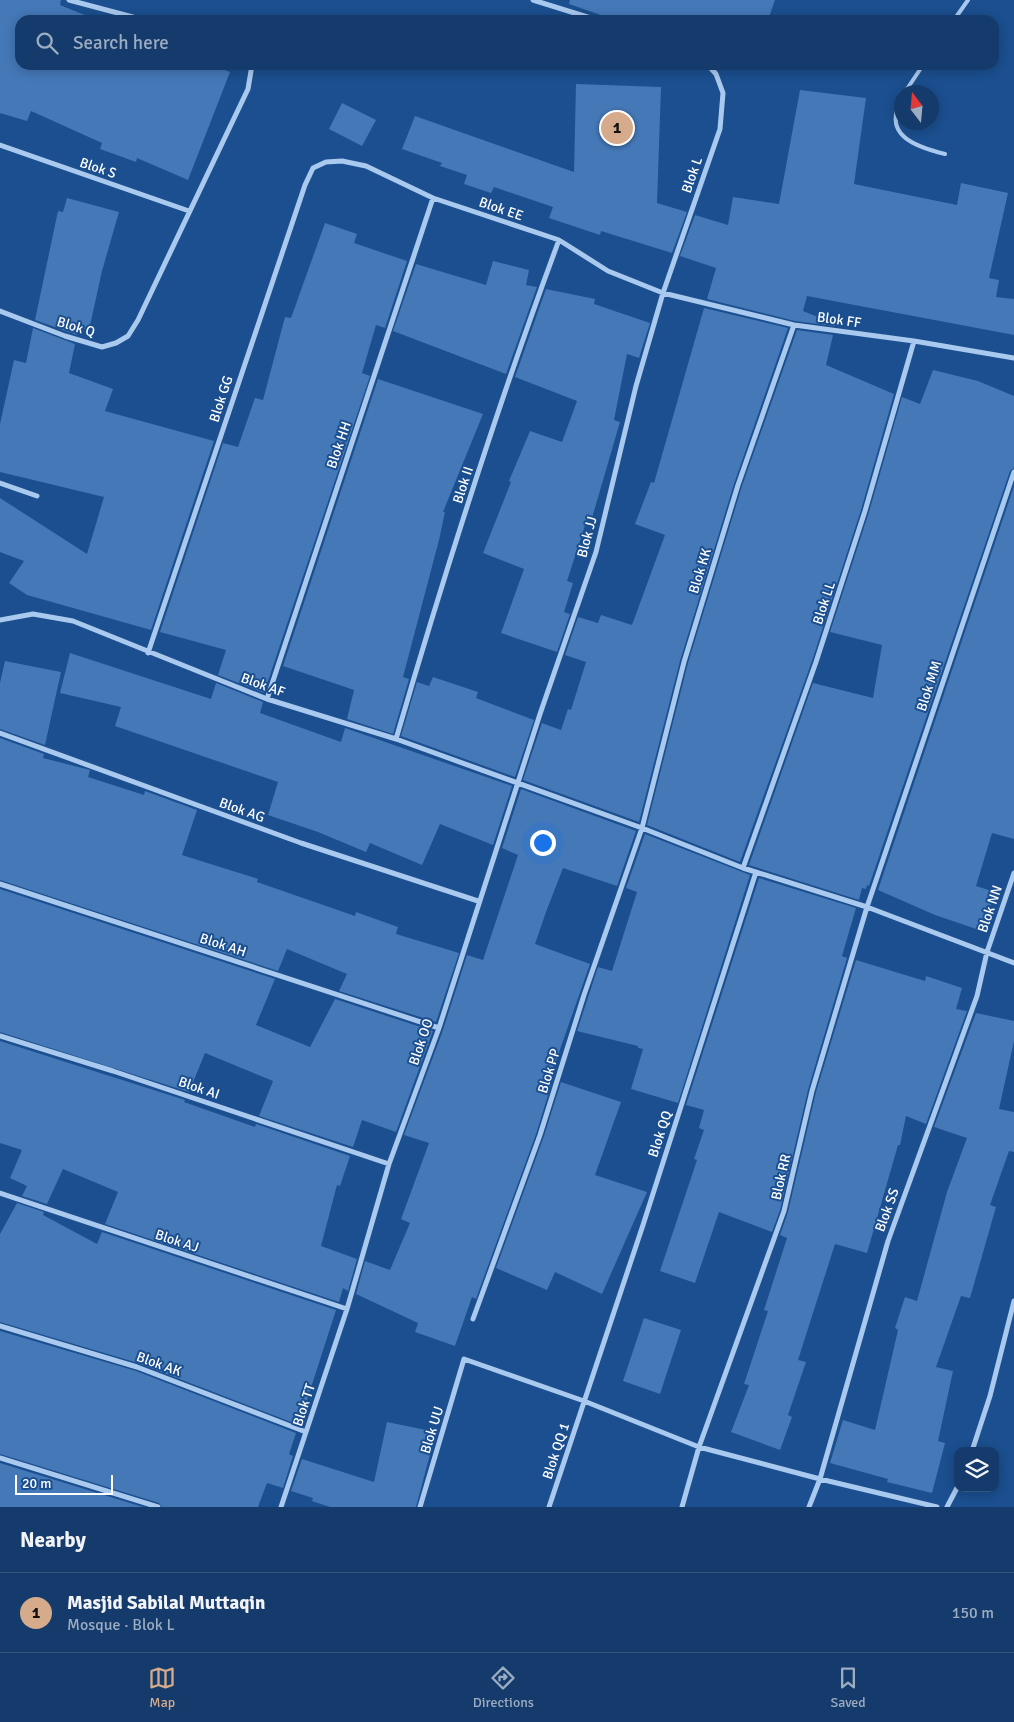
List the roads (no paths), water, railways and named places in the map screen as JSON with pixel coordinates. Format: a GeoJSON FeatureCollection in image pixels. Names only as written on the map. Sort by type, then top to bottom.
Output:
{"type":"FeatureCollection","features":[{"type":"Feature","properties":{"kind":"street"},"geometry":{"type":"LineString","coordinates":[[70,0],[126,15]]}},
{"type":"Feature","properties":{"kind":"street"},"geometry":{"type":"LineString","coordinates":[[533,0],[582,15]]}},
{"type":"Feature","properties":{"kind":"street","name":"Blok Q"},"geometry":{"type":"LineString","coordinates":[[0,311],[64,336],[102,346],[116,343],[128,336],[138,320],[248,88],[252,70]]}},
{"type":"Feature","properties":{"kind":"street","name":"Blok L"},"geometry":{"type":"LineString","coordinates":[[663,293],[720,129],[723,93],[716,74],[712,70]]}},
{"type":"Feature","properties":{"kind":"street","name":"Blok S"},"geometry":{"type":"LineString","coordinates":[[0,145],[189,211]]}},
{"type":"Feature","properties":{"kind":"street","name":"Blok EE"},"geometry":{"type":"LineString","coordinates":[[326,162],[342,161],[366,166],[432,198],[559,240],[608,271],[663,293]]}},
{"type":"Feature","properties":{"kind":"street","name":"Blok GG"},"geometry":{"type":"LineString","coordinates":[[148,653],[305,185],[313,168],[326,162]]}},
{"type":"Feature","properties":{"kind":"street","name":"Blok HH"},"geometry":{"type":"LineString","coordinates":[[267,699],[432,198]]}},
{"type":"Feature","properties":{"kind":"street","name":"Blok II"},"geometry":{"type":"LineString","coordinates":[[396,739],[433,612],[499,408],[559,240]]}},
{"type":"Feature","properties":{"kind":"street","name":"Blok FF"},"geometry":{"type":"LineString","coordinates":[[663,293],[794,325],[914,341],[1014,358]]}},
{"type":"Feature","properties":{"kind":"street","name":"Blok JJ"},"geometry":{"type":"LineString","coordinates":[[518,784],[596,552],[636,386],[663,293]]}},
{"type":"Feature","properties":{"kind":"street","name":"Blok KK"},"geometry":{"type":"LineString","coordinates":[[642,828],[687,652],[738,485],[794,325]]}},
{"type":"Feature","properties":{"kind":"street","name":"Blok LL"},"geometry":{"type":"LineString","coordinates":[[743,868],[819,653],[865,511],[914,341]]}},
{"type":"Feature","properties":{"kind":"street","name":"Blok MM"},"geometry":{"type":"LineString","coordinates":[[867,907],[1014,472]]}},
{"type":"Feature","properties":{"kind":"street"},"geometry":{"type":"LineString","coordinates":[[0,483],[37,496]]}},
{"type":"Feature","properties":{"kind":"street","name":"Blok AF"},"geometry":{"type":"LineString","coordinates":[[0,620],[33,614],[72,621],[267,699],[396,739],[642,828],[743,868],[867,907],[1014,963]]}},
{"type":"Feature","properties":{"kind":"street","name":"Blok AG"},"geometry":{"type":"LineString","coordinates":[[0,733],[292,840],[478,901]]}},
{"type":"Feature","properties":{"kind":"street","name":"Blok OO"},"geometry":{"type":"LineString","coordinates":[[347,1309],[389,1164],[439,1028],[478,901],[518,784]]}},
{"type":"Feature","properties":{"kind":"street","name":"Blok PP"},"geometry":{"type":"LineString","coordinates":[[474,1319],[540,1136],[584,995],[642,828]]}},
{"type":"Feature","properties":{"kind":"street","name":"Blok QQ"},"geometry":{"type":"LineString","coordinates":[[584,1401],[756,872]]}},
{"type":"Feature","properties":{"kind":"street","name":"Blok NN"},"geometry":{"type":"LineString","coordinates":[[987,952],[1014,874]]}},
{"type":"Feature","properties":{"kind":"street","name":"Blok AH"},"geometry":{"type":"LineString","coordinates":[[0,884],[439,1028]]}},
{"type":"Feature","properties":{"kind":"street","name":"Blok RR"},"geometry":{"type":"LineString","coordinates":[[682,1507],[700,1447],[784,1211],[812,1091],[867,907]]}},
{"type":"Feature","properties":{"kind":"street","name":"Blok SS"},"geometry":{"type":"LineString","coordinates":[[808,1507],[820,1479],[888,1241],[977,996],[987,952]]}},
{"type":"Feature","properties":{"kind":"street","name":"Blok AI"},"geometry":{"type":"LineString","coordinates":[[0,1036],[113,1071],[389,1164]]}},
{"type":"Feature","properties":{"kind":"street","name":"Blok AJ"},"geometry":{"type":"LineString","coordinates":[[0,1193],[347,1309]]}},
{"type":"Feature","properties":{"kind":"street"},"geometry":{"type":"LineString","coordinates":[[973,1447],[990,1396],[1014,1301]]}},
{"type":"Feature","properties":{"kind":"street","name":"Blok TT"},"geometry":{"type":"LineString","coordinates":[[281,1507],[347,1309]]}},
{"type":"Feature","properties":{"kind":"street","name":"Blok AK"},"geometry":{"type":"LineString","coordinates":[[0,1326],[137,1367],[306,1432]]}},
{"type":"Feature","properties":{"kind":"street","name":"Blok UU"},"geometry":{"type":"LineString","coordinates":[[420,1507],[464,1359],[584,1401]]}},
{"type":"Feature","properties":{"kind":"street"},"geometry":{"type":"LineString","coordinates":[[584,1401],[700,1447],[936,1507]]}},
{"type":"Feature","properties":{"kind":"street","name":"Blok QQ 1"},"geometry":{"type":"LineString","coordinates":[[549,1507],[584,1401]]}},
{"type":"Feature","properties":{"kind":"street"},"geometry":{"type":"LineString","coordinates":[[0,1458],[158,1507]]}},
{"type":"Feature","properties":{"kind":"street"},"geometry":{"type":"LineString","coordinates":[[947,1507],[955,1492]]}},
{"type":"Feature","properties":{"kind":"lane"},"geometry":{"type":"LineString","coordinates":[[958,15],[968,0]]}},
{"type":"Feature","properties":{"kind":"lane"},"geometry":{"type":"LineString","coordinates":[[910,85],[920,70]]}},
{"type":"Feature","properties":{"kind":"lane"},"geometry":{"type":"LineString","coordinates":[[898,130],[901,136],[924,149],[945,154]]}},
{"type":"Feature","properties":{"kind":"place","name":"Masjid Sabilal Muttaqin"},"geometry":{"type":"Point","coordinates":[617,128]}}]}
